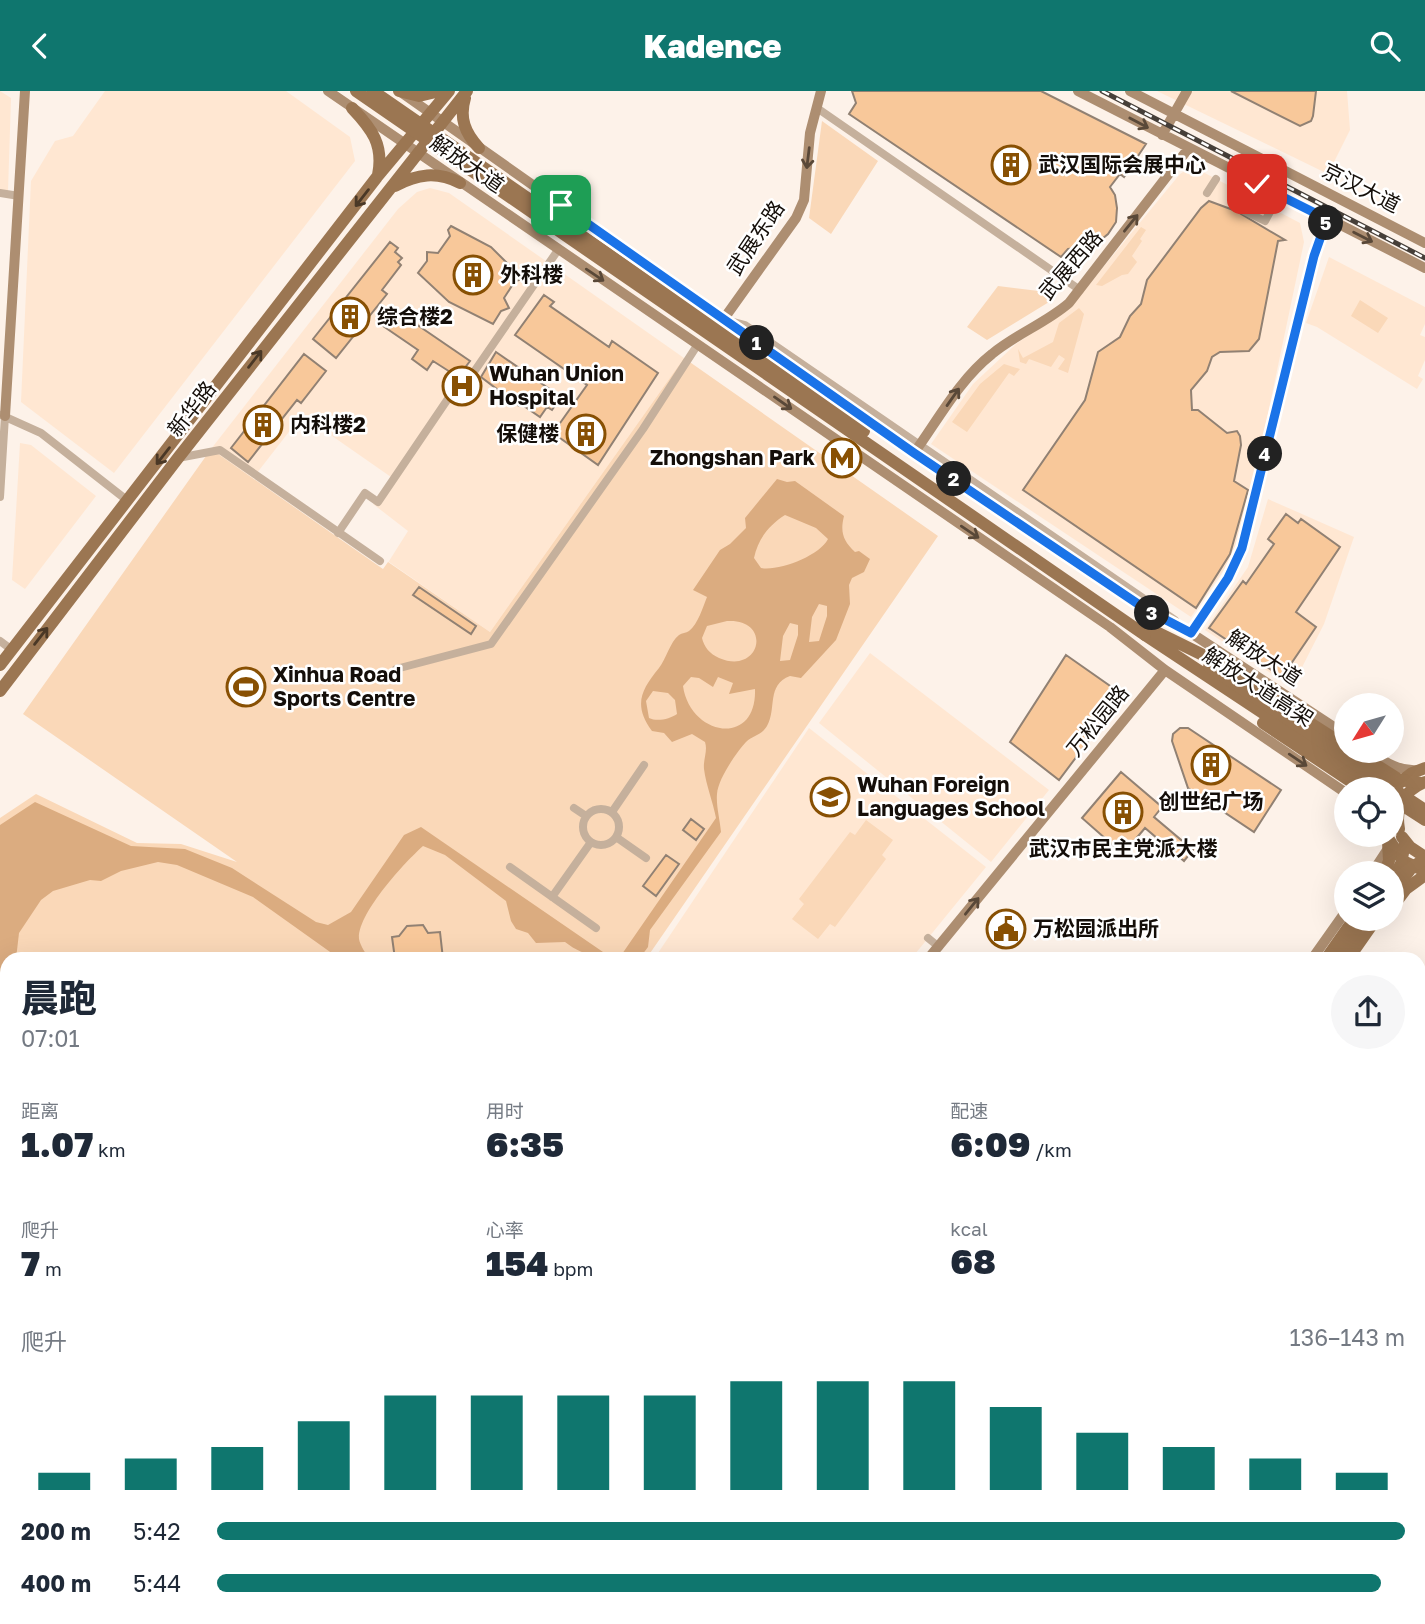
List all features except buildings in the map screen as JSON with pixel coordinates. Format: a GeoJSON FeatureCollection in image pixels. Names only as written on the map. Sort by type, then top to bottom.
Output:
{"type":"FeatureCollection","features":[{"type":"Feature","properties":{"kind":"main road"},"geometry":{"type":"LineString","coordinates":[[3,415],[24,91]]}},
{"type":"Feature","properties":{"kind":"main road","name":"解放大道"},"geometry":{"type":"LineString","coordinates":[[328,91],[1110,627],[1165,670],[1334,785]]}},
{"type":"Feature","properties":{"kind":"main road","name":"解放大道高架"},"geometry":{"type":"LineString","coordinates":[[356,91],[1360,777]]}},
{"type":"Feature","properties":{"kind":"main road","name":"解放大道高架"},"geometry":{"type":"LineString","coordinates":[[373,91],[1147,632],[1425,810]]}},
{"type":"Feature","properties":{"kind":"main road"},"geometry":{"type":"LineString","coordinates":[[399,91],[419,96],[440,91]]}},
{"type":"Feature","properties":{"kind":"main road","name":"解放大道"},"geometry":{"type":"LineString","coordinates":[[399,91],[723,320],[917,449],[1147,610],[1191,633],[1334,727]]}},
{"type":"Feature","properties":{"kind":"main road","name":"新华路"},"geometry":{"type":"LineString","coordinates":[[0,665],[377,177],[449,91]]}},
{"type":"Feature","properties":{"kind":"main road"},"geometry":{"type":"LineString","coordinates":[[467,91],[461,110],[462,119],[466,131],[479,148]]}},
{"type":"Feature","properties":{"kind":"main road","name":"新华路"},"geometry":{"type":"LineString","coordinates":[[0,691],[178,458],[467,91]]}},
{"type":"Feature","properties":{"kind":"main road","name":"武展东路"},"geometry":{"type":"LineString","coordinates":[[723,320],[792,223],[804,200],[810,133],[821,91]]}},
{"type":"Feature","properties":{"kind":"main road","name":"京汉大道"},"geometry":{"type":"LineString","coordinates":[[1078,91],[1425,268]]}},
{"type":"Feature","properties":{"kind":"main road","name":"京汉大道"},"geometry":{"type":"LineString","coordinates":[[1130,91],[1425,243]]}},
{"type":"Feature","properties":{"kind":"main road"},"geometry":{"type":"LineString","coordinates":[[1162,135],[1187,91]]}},
{"type":"Feature","properties":{"kind":"main road"},"geometry":{"type":"LineString","coordinates":[[352,108],[376,137],[381,161],[377,177]]}},
{"type":"Feature","properties":{"kind":"main road","name":"武展西路"},"geometry":{"type":"LineString","coordinates":[[917,449],[979,365],[1061,309],[1080,290],[1188,149]]}},
{"type":"Feature","properties":{"kind":"main road"},"geometry":{"type":"LineString","coordinates":[[388,189],[428,174],[449,177],[460,183]]}},
{"type":"Feature","properties":{"kind":"main road"},"geometry":{"type":"LineString","coordinates":[[1191,633],[1228,578],[1242,548],[1314,256],[1327,219]]}},
{"type":"Feature","properties":{"kind":"main road"},"geometry":{"type":"LineString","coordinates":[[1147,632],[1207,657],[1334,737]]}},
{"type":"Feature","properties":{"kind":"main road"},"geometry":{"type":"LineString","coordinates":[[1147,632],[1202,683],[1344,777]]}},
{"type":"Feature","properties":{"kind":"main road","name":"万松园路"},"geometry":{"type":"LineString","coordinates":[[934,952],[1165,670]]}},
{"type":"Feature","properties":{"kind":"main road"},"geometry":{"type":"LineString","coordinates":[[1373,763],[1399,780],[1423,783]]}},
{"type":"Feature","properties":{"kind":"main road"},"geometry":{"type":"LineString","coordinates":[[1388,763],[1410,771],[1422,769]]}},
{"type":"Feature","properties":{"kind":"main road"},"geometry":{"type":"LineString","coordinates":[[1404,778],[1422,769]]}},
{"type":"Feature","properties":{"kind":"main road"},"geometry":{"type":"LineString","coordinates":[[1404,798],[1423,783]]}},
{"type":"Feature","properties":{"kind":"main road"},"geometry":{"type":"LineString","coordinates":[[1404,805],[1425,820]]}},
{"type":"Feature","properties":{"kind":"main road"},"geometry":{"type":"LineString","coordinates":[[1402,861],[1405,842],[1425,858],[1412,867],[1404,878]]}},
{"type":"Feature","properties":{"kind":"main road"},"geometry":{"type":"LineString","coordinates":[[1392,847],[1403,861],[1425,873],[1404,892]]}},
{"type":"Feature","properties":{"kind":"main road"},"geometry":{"type":"LineString","coordinates":[[1317,952],[1334,928]]}},
{"type":"Feature","properties":{"kind":"main road"},"geometry":{"type":"LineString","coordinates":[[1331,952],[1345,931]]}},
{"type":"Feature","properties":{"kind":"main road"},"geometry":{"type":"LineString","coordinates":[[1343,952],[1357,931]]}},
{"type":"Feature","properties":{"kind":"main road"},"geometry":{"type":"LineString","coordinates":[[1353,952],[1368,931]]}},
{"type":"Feature","properties":{"kind":"main road"},"geometry":{"type":"LineString","coordinates":[[1363,952],[1377,931]]}},
{"type":"Feature","properties":{"kind":"street"},"geometry":{"type":"LineString","coordinates":[[817,108],[1080,290]]}},
{"type":"Feature","properties":{"kind":"street"},"geometry":{"type":"LineString","coordinates":[[1207,193],[1216,179]]}},
{"type":"Feature","properties":{"kind":"street"},"geometry":{"type":"LineString","coordinates":[[0,193],[19,197]]}},
{"type":"Feature","properties":{"kind":"street"},"geometry":{"type":"LineString","coordinates":[[1242,210],[1265,221],[1279,195]]}},
{"type":"Feature","properties":{"kind":"street"},"geometry":{"type":"LineString","coordinates":[[338,533],[365,493],[378,502],[458,384],[467,382],[558,250]]}},
{"type":"Feature","properties":{"kind":"street"},"geometry":{"type":"LineString","coordinates":[[396,669],[491,644],[643,429],[698,344]]}},
{"type":"Feature","properties":{"kind":"street"},"geometry":{"type":"LineString","coordinates":[[0,497],[3,415],[41,433],[128,501]]}},
{"type":"Feature","properties":{"kind":"street"},"geometry":{"type":"LineString","coordinates":[[178,458],[220,450],[380,561]]}},
{"type":"Feature","properties":{"kind":"street"},"geometry":{"type":"LineString","coordinates":[[0,641],[12,650]]}},
{"type":"Feature","properties":{"kind":"street"},"geometry":{"type":"LineString","coordinates":[[612,812],[644,765]]}},
{"type":"Feature","properties":{"kind":"street"},"geometry":{"type":"LineString","coordinates":[[574,807],[586,816]]}},
{"type":"Feature","properties":{"kind":"street"},"geometry":{"type":"LineString","coordinates":[[595,809],[612,812],[619,826],[616,837],[602,845],[591,842],[582,827],[586,816],[595,809]]}},
{"type":"Feature","properties":{"kind":"street"},"geometry":{"type":"LineString","coordinates":[[616,837],[646,858]]}},
{"type":"Feature","properties":{"kind":"street"},"geometry":{"type":"LineString","coordinates":[[552,897],[591,842]]}},
{"type":"Feature","properties":{"kind":"street"},"geometry":{"type":"LineString","coordinates":[[510,867],[596,928]]}},
{"type":"Feature","properties":{"kind":"street"},"geometry":{"type":"LineString","coordinates":[[928,938],[939,947]]}},
{"type":"Feature","properties":{"kind":"shaded area"},"geometry":{"type":"Polygon","coordinates":[[[0,91],[11,98],[8,191],[0,190],[0,91]]]}},
{"type":"Feature","properties":{"kind":"shaded area"},"geometry":{"type":"Polygon","coordinates":[[[105,91],[286,91],[350,137],[355,161],[114,473],[21,402],[31,181],[55,141],[73,136],[105,91]]]}},
{"type":"Feature","properties":{"kind":"shaded area"},"geometry":{"type":"Polygon","coordinates":[[[1157,91],[1347,91],[1350,130],[1328,174],[1157,91]]]}},
{"type":"Feature","properties":{"kind":"shaded area"},"geometry":{"type":"Polygon","coordinates":[[[822,121],[878,161],[831,234],[809,218],[822,121]]]}},
{"type":"Feature","properties":{"kind":"shaded area"},"geometry":{"type":"Polygon","coordinates":[[[1189,168],[1199,170],[1300,223],[1304,242],[1244,528],[1234,555],[1191,617],[931,444],[973,384],[1016,344],[1072,305],[1180,174],[1189,168]]]}},
{"type":"Feature","properties":{"kind":"shaded area","name":"Wuhan Union Hospital"},"geometry":{"type":"Polygon","coordinates":[[[430,188],[449,193],[684,358],[490,632],[389,562],[384,569],[408,531],[373,504],[391,477],[302,415],[253,478],[211,449],[398,209],[417,192],[430,188]]]}},
{"type":"Feature","properties":{"kind":"shaded area"},"geometry":{"type":"Polygon","coordinates":[[[1141,227],[1146,230],[1132,256],[1137,262],[1128,274],[1102,286],[1096,285],[1141,227]]]}},
{"type":"Feature","properties":{"kind":"shaded area"},"geometry":{"type":"Polygon","coordinates":[[[1329,257],[1425,307],[1425,324],[1420,335],[1425,337],[1425,360],[1418,376],[1423,379],[1417,389],[1317,327],[1306,323],[1329,257]]]}},
{"type":"Feature","properties":{"kind":"shaded area"},"geometry":{"type":"Polygon","coordinates":[[[998,286],[1047,292],[1049,302],[987,340],[967,327],[998,286]]]}},
{"type":"Feature","properties":{"kind":"shaded area"},"geometry":{"type":"Polygon","coordinates":[[[1360,300],[1388,318],[1378,333],[1351,316],[1360,300]]]}},
{"type":"Feature","properties":{"kind":"shaded area"},"geometry":{"type":"Polygon","coordinates":[[[1079,308],[1084,314],[1068,373],[1058,369],[1065,359],[1059,355],[1051,367],[1029,359],[1026,364],[1020,362],[1018,349],[1023,358],[1053,342],[1059,323],[1079,308]]]}},
{"type":"Feature","properties":{"kind":"shaded area","name":"Zhongshan Park"},"geometry":{"type":"Polygon","coordinates":[[[684,358],[938,536],[651,952],[0,952],[0,818],[36,794],[137,843],[181,844],[237,862],[23,714],[211,449],[383,569],[388,562],[490,632],[684,358]]]}},
{"type":"Feature","properties":{"kind":"shaded area"},"geometry":{"type":"Polygon","coordinates":[[[1004,364],[1020,369],[1014,376],[1009,373],[967,432],[952,422],[980,384],[1004,364]]]}},
{"type":"Feature","properties":{"kind":"shaded area"},"geometry":{"type":"Polygon","coordinates":[[[20,443],[31,445],[96,496],[25,589],[12,580],[20,443]]]}},
{"type":"Feature","properties":{"kind":"shaded area"},"geometry":{"type":"Polygon","coordinates":[[[777,479],[795,481],[844,516],[842,527],[845,540],[855,552],[859,551],[870,559],[864,572],[852,578],[849,585],[850,604],[836,640],[801,678],[790,676],[778,685],[767,726],[746,742],[728,767],[717,794],[721,832],[650,930],[648,947],[644,952],[623,952],[716,818],[704,769],[705,742],[692,734],[672,742],[664,733],[652,731],[641,705],[644,691],[673,642],[679,635],[689,631],[698,620],[707,597],[693,590],[720,550],[746,528],[745,518],[777,479]],[[785,515],[769,528],[758,545],[754,558],[761,568],[778,567],[798,561],[816,551],[828,539],[816,528],[785,515]],[[819,604],[812,617],[809,642],[819,641],[827,616],[827,606],[819,604]],[[727,621],[707,626],[702,638],[706,647],[719,658],[733,661],[744,659],[752,653],[756,645],[756,636],[751,628],[742,622],[727,621]],[[790,623],[783,636],[780,661],[790,660],[798,635],[798,625],[790,623]],[[691,677],[683,686],[688,703],[697,716],[709,724],[722,728],[735,727],[746,720],[753,708],[755,689],[729,694],[733,683],[718,677],[713,687],[699,678],[691,677]],[[653,691],[646,701],[649,718],[663,719],[677,714],[675,700],[668,693],[653,691]]]}},
{"type":"Feature","properties":{"kind":"shaded area"},"geometry":{"type":"Polygon","coordinates":[[[1268,499],[1354,537],[1324,624],[1292,687],[1205,630],[1248,567],[1268,499]]]}},
{"type":"Feature","properties":{"kind":"shaded area"},"geometry":{"type":"Polygon","coordinates":[[[870,653],[1049,790],[991,862],[819,723],[870,653]]]}},
{"type":"Feature","properties":{"kind":"shaded area","name":"Wuhan Foreign Languages School"},"geometry":{"type":"Polygon","coordinates":[[[809,728],[986,867],[917,952],[659,952],[809,728]]]}},
{"type":"Feature","properties":{"kind":"shaded area"},"geometry":{"type":"Polygon","coordinates":[[[35,802],[131,846],[185,849],[232,868],[316,922],[328,925],[351,912],[404,835],[421,827],[603,952],[582,952],[565,942],[536,943],[528,933],[516,929],[506,901],[445,855],[423,846],[394,876],[366,916],[360,928],[359,939],[365,952],[330,952],[253,897],[177,865],[158,862],[121,871],[101,881],[90,880],[53,891],[41,900],[19,933],[17,952],[0,952],[0,825],[35,802]]]}},
{"type":"Feature","properties":{"kind":"shaded area"},"geometry":{"type":"Polygon","coordinates":[[[866,820],[893,840],[882,855],[886,859],[835,927],[830,924],[818,939],[792,919],[804,904],[799,899],[850,832],[855,835],[866,820]]]}},
{"type":"Feature","properties":{"kind":"railway"},"geometry":{"type":"LineString","coordinates":[[1102,91],[1425,258]]}},
{"type":"Feature","properties":{"kind":"place","name":"武汉国际会展中心"},"geometry":{"type":"Point","coordinates":[1011,165]}},
{"type":"Feature","properties":{"kind":"place","name":"外科楼"},"geometry":{"type":"Point","coordinates":[473,275]}},
{"type":"Feature","properties":{"kind":"place","name":"综合楼2"},"geometry":{"type":"Point","coordinates":[350,317]}},
{"type":"Feature","properties":{"kind":"place","name":"Wuhan Union Hospital"},"geometry":{"type":"Point","coordinates":[462,386]}},
{"type":"Feature","properties":{"kind":"place","name":"内科楼2"},"geometry":{"type":"Point","coordinates":[263,425]}},
{"type":"Feature","properties":{"kind":"place","name":"保健楼"},"geometry":{"type":"Point","coordinates":[586,434]}},
{"type":"Feature","properties":{"kind":"place","name":"Zhongshan Park"},"geometry":{"type":"Point","coordinates":[842,458]}},
{"type":"Feature","properties":{"kind":"place","name":"Xinhua Road Sports Centre"},"geometry":{"type":"Point","coordinates":[246,687]}},
{"type":"Feature","properties":{"kind":"place","name":"创世纪广场"},"geometry":{"type":"Point","coordinates":[1211,765]}},
{"type":"Feature","properties":{"kind":"place","name":"Wuhan Foreign Languages School"},"geometry":{"type":"Point","coordinates":[830,797]}},
{"type":"Feature","properties":{"kind":"place","name":"武汉市民主党派大楼"},"geometry":{"type":"Point","coordinates":[1123,812]}},
{"type":"Feature","properties":{"kind":"place","name":"万松园派出所"},"geometry":{"type":"Point","coordinates":[1006,929]}},
{"type":"Feature","properties":{"kind":"route"},"geometry":{"type":"LineString","coordinates":[[561,205],[914,453],[1147,610],[1191,633],[1236,565],[1242,548],[1314,256],[1327,219],[1257,184]]}}]}
